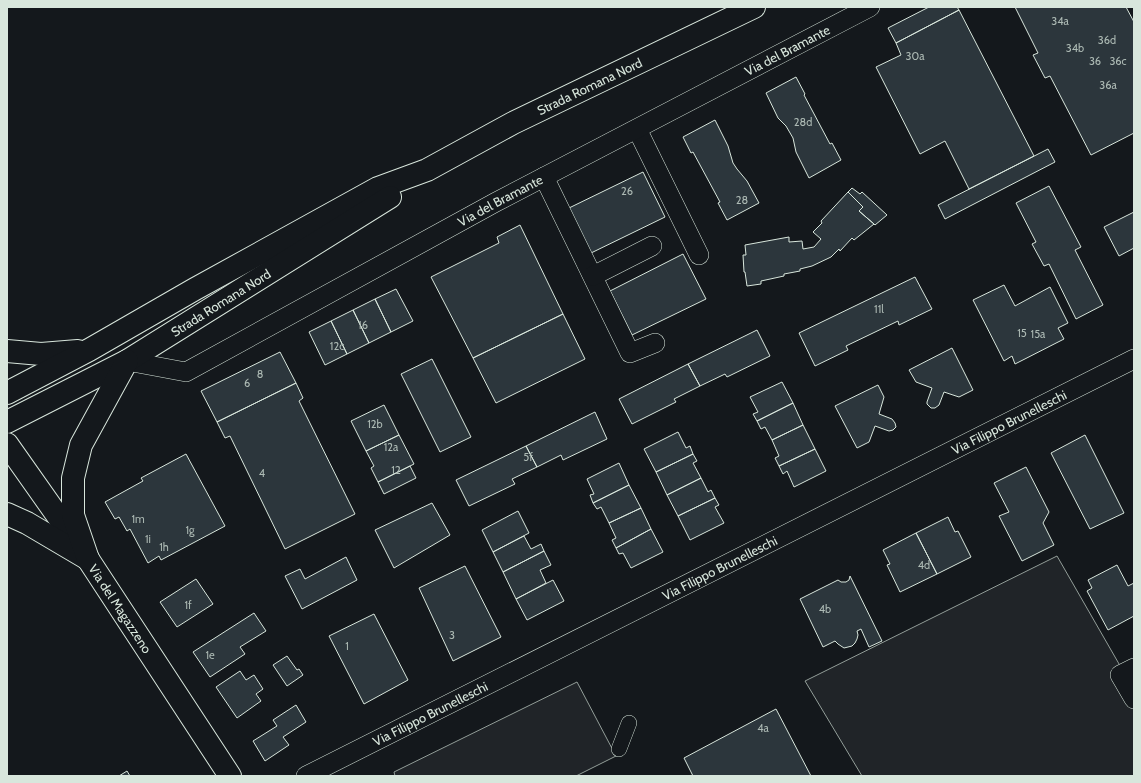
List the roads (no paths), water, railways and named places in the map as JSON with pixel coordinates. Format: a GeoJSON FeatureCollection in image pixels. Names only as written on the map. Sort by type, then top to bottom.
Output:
{"type":"FeatureCollection","features":[{"type":"Feature","properties":{"kind":"main road","name":"Strada Romana Nord"},"geometry":{"type":"LineString","coordinates":[[7,393],[89,350],[195,289],[378,188],[426,170],[513,123],[754,7]]}},
{"type":"Feature","properties":{"kind":"main road","name":"Strada Romana Nord"},"geometry":{"type":"LineString","coordinates":[[7,422],[127,361],[385,201],[426,170]]}},
{"type":"Feature","properties":{"kind":"main road"},"geometry":{"type":"LineString","coordinates":[[7,351],[41,354],[89,350]]}},
{"type":"Feature","properties":{"kind":"main road"},"geometry":{"type":"LineString","coordinates":[[88,558],[73,515],[73,478],[81,445],[127,361]]}},
{"type":"Feature","properties":{"kind":"main road","name":"Via del Magazzeno"},"geometry":{"type":"LineString","coordinates":[[7,444],[88,558],[230,776]]}},
{"type":"Feature","properties":{"kind":"main road"},"geometry":{"type":"LineString","coordinates":[[7,514],[27,523],[88,558]]}},
{"type":"Feature","properties":{"kind":"street","name":"Via del Bramante"},"geometry":{"type":"LineString","coordinates":[[127,361],[186,372],[544,177],[870,7]]}},
{"type":"Feature","properties":{"kind":"street"},"geometry":{"type":"LineString","coordinates":[[637,129],[699,255]]}},
{"type":"Feature","properties":{"kind":"street"},"geometry":{"type":"LineString","coordinates":[[544,177],[630,354],[655,343]]}},
{"type":"Feature","properties":{"kind":"street"},"geometry":{"type":"LineString","coordinates":[[593,276],[652,246]]}},
{"type":"Feature","properties":{"kind":"street","name":"Via Filippo Brunelleschi"},"geometry":{"type":"LineString","coordinates":[[306,776],[1134,359]]}},
{"type":"Feature","properties":{"kind":"street"},"geometry":{"type":"LineString","coordinates":[[1127,672],[1134,699]]}},
{"type":"Feature","properties":{"kind":"street"},"geometry":{"type":"LineString","coordinates":[[619,749],[628,723]]}}]}
